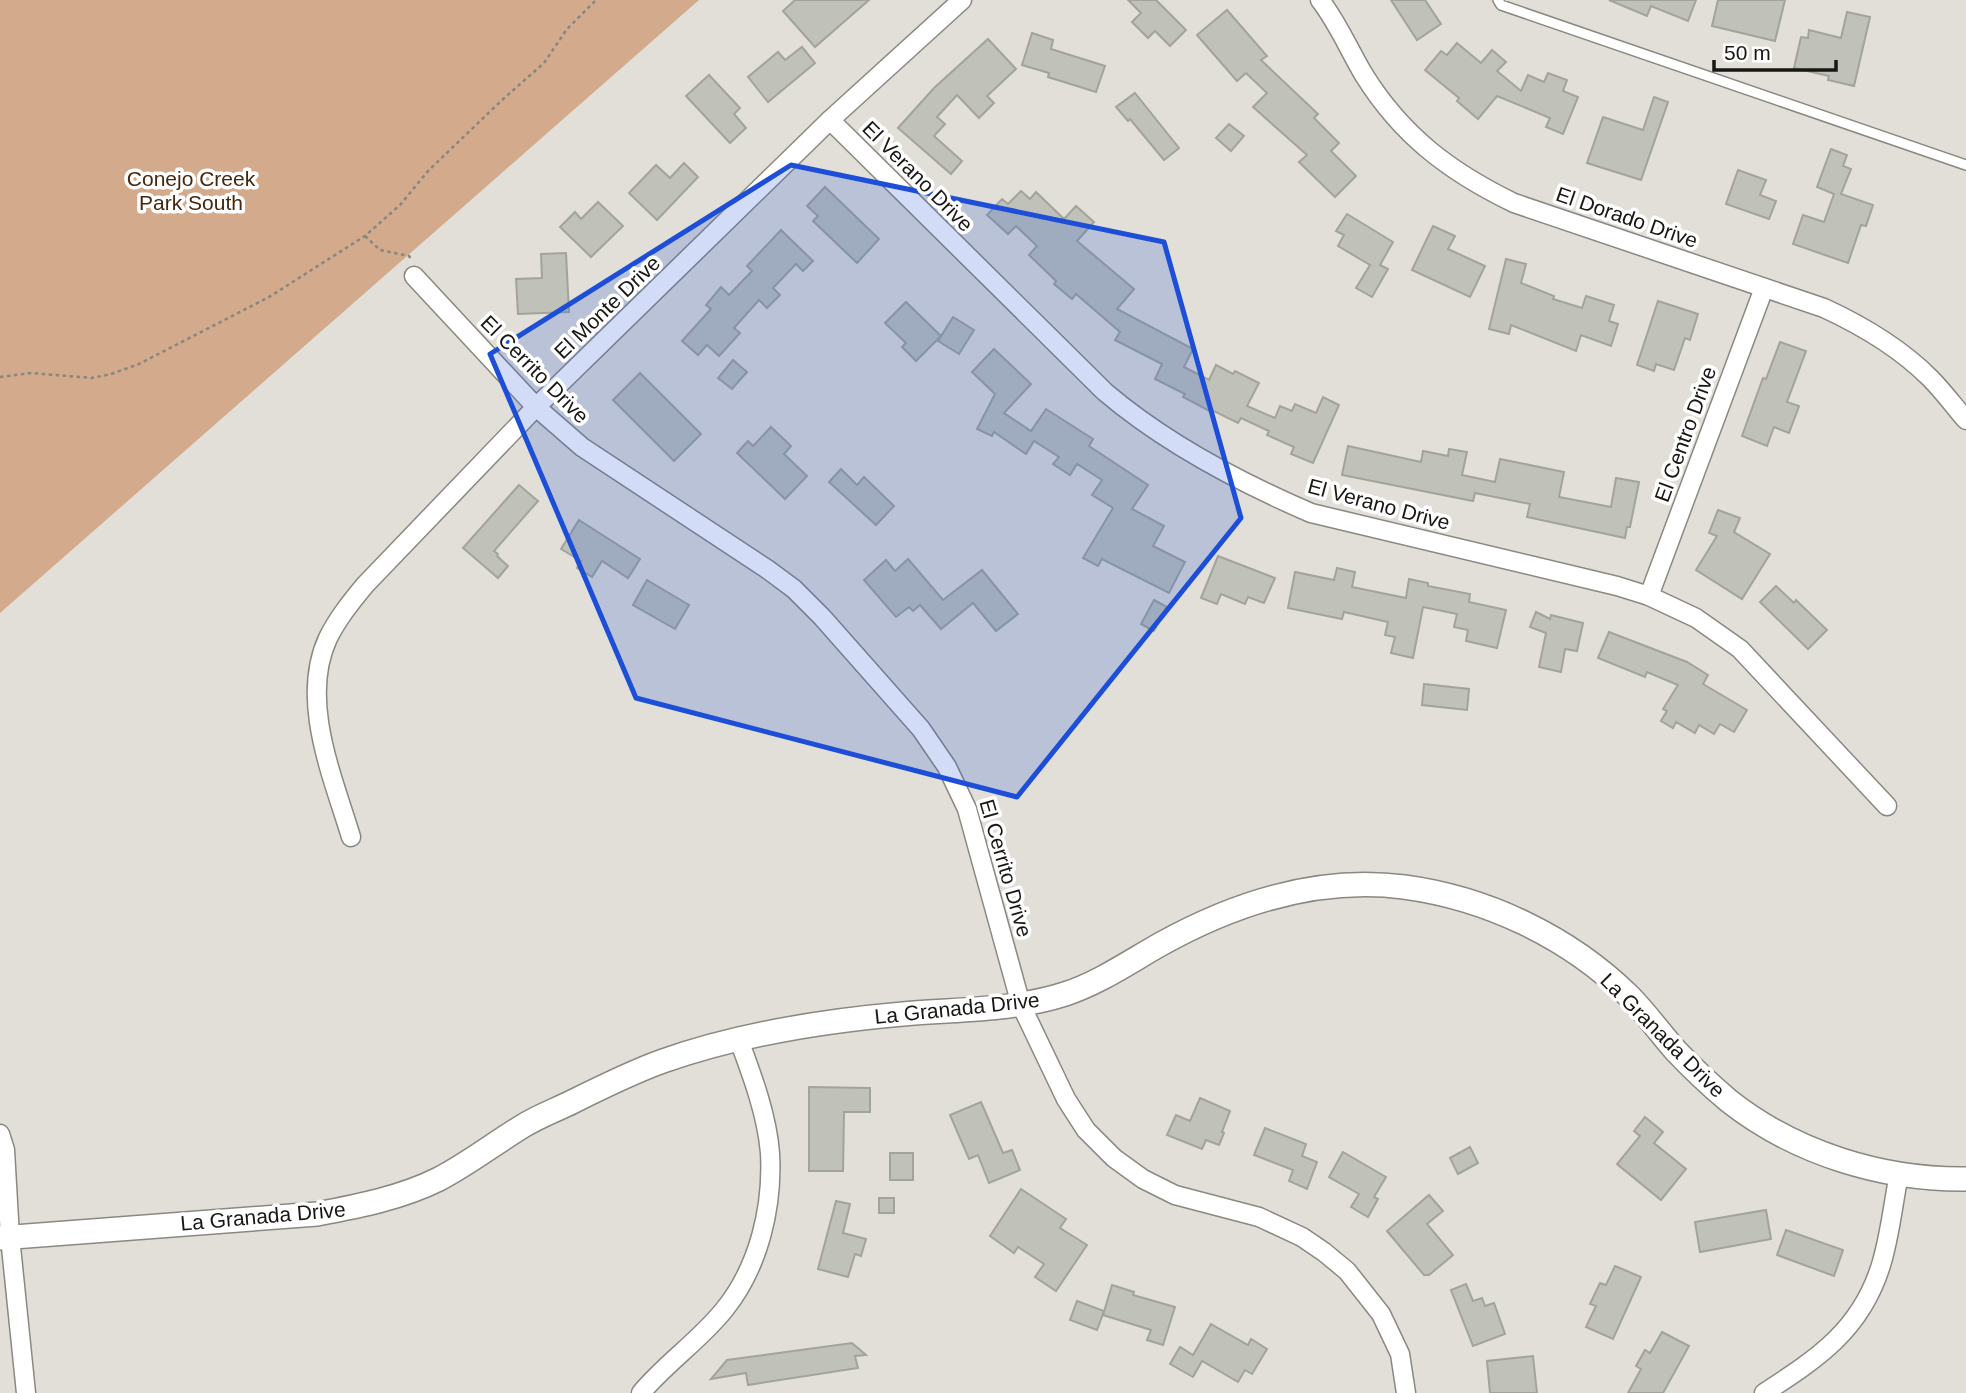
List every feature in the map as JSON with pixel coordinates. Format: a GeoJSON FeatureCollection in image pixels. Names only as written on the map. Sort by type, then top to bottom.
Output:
{"type":"FeatureCollection","features":[{"type":"Feature","properties":{"kind":"street","name":"El Monte Drive"},"geometry":{"type":"LineString","coordinates":[[351,837],[324,746],[318,708],[318,673],[327,640],[342,613],[365,585],[536,407],[830,120],[962,0]]}},
{"type":"Feature","properties":{"kind":"street","name":"El Dorado Drive"},"geometry":{"type":"LineString","coordinates":[[1320,0],[1385,106],[1413,138],[1447,166],[1478,186],[1514,202],[1824,308],[1859,324],[1894,347],[1930,378],[1966,420]]}},
{"type":"Feature","properties":{"kind":"street","name":"El Verano Drive"},"geometry":{"type":"LineString","coordinates":[[830,120],[1105,392],[1160,433],[1265,493],[1311,513],[1617,586],[1649,596],[1696,618],[1740,649],[1887,806]]}},
{"type":"Feature","properties":{"kind":"street","name":"El Cerrito Drive"},"geometry":{"type":"LineString","coordinates":[[414,276],[536,407],[582,447],[767,569],[794,589],[822,617],[921,729],[947,767],[967,809],[1021,1005],[1066,1099],[1086,1130],[1114,1158],[1143,1179],[1175,1195],[1259,1217],[1302,1237],[1347,1271],[1381,1314],[1400,1354],[1406,1393]]}},
{"type":"Feature","properties":{"kind":"street","name":"El Centro Drive"},"geometry":{"type":"LineString","coordinates":[[1649,596],[1764,288]]}},
{"type":"Feature","properties":{"kind":"street","name":"La Granada Drive"},"geometry":{"type":"LineString","coordinates":[[5,1237],[317,1214],[360,1206],[400,1195],[438,1179],[527,1123],[662,1061],[766,1032],[838,1020],[1021,1005],[1065,994],[1100,980],[1163,943],[1222,913],[1268,897],[1314,888],[1358,885],[1400,887],[1439,893],[1514,919],[1546,934],[1580,956],[1632,999],[1704,1080],[1734,1105],[1799,1143],[1835,1158],[1899,1174],[1966,1179]]}},
{"type":"Feature","properties":{"kind":"street"},"geometry":{"type":"LineString","coordinates":[[640,1393],[655,1376],[705,1333],[727,1308],[747,1274],[760,1241],[769,1196],[770,1153],[765,1123],[739,1040]]}},
{"type":"Feature","properties":{"kind":"street"},"geometry":{"type":"LineString","coordinates":[[0,1134],[5,1150],[5,1237],[26,1393]]}},
{"type":"Feature","properties":{"kind":"street"},"geometry":{"type":"LineString","coordinates":[[1764,1393],[1809,1364],[1843,1332],[1862,1309],[1881,1265],[1899,1174]]}},
{"type":"Feature","properties":{"kind":"lane"},"geometry":{"type":"LineString","coordinates":[[1498,0],[1501,5],[1966,165]]}},
{"type":"Feature","properties":{"kind":"path"},"geometry":{"type":"LineString","coordinates":[[0,377],[32,373],[92,378],[139,364],[269,297],[365,236],[400,205],[428,171],[544,63],[567,29],[596,0]]}},
{"type":"Feature","properties":{"kind":"path"},"geometry":{"type":"LineString","coordinates":[[365,236],[380,250],[409,256],[415,262],[414,276]]}},
{"type":"Feature","properties":{"kind":"highlighted area"},"geometry":{"type":"Polygon","coordinates":[[[791,165],[1164,242],[1241,518],[1017,797],[636,698],[490,354],[791,165]]]}},
{"type":"Feature","properties":{"kind":"green space","name":"Conejo Creek Park South"},"geometry":{"type":"Polygon","coordinates":[[[0,0],[699,0],[0,613],[0,0]]]}},
{"type":"Feature","properties":{"kind":"building"},"geometry":{"type":"Polygon","coordinates":[[[795,0],[869,0],[815,47],[783,11],[795,0]]]}},
{"type":"Feature","properties":{"kind":"building"},"geometry":{"type":"Polygon","coordinates":[[[1128,0],[1156,0],[1186,30],[1170,46],[1155,31],[1148,38],[1132,22],[1141,13],[1128,0]]]}},
{"type":"Feature","properties":{"kind":"building"},"geometry":{"type":"Polygon","coordinates":[[[1391,0],[1425,0],[1441,24],[1417,40],[1391,0]]]}},
{"type":"Feature","properties":{"kind":"building"},"geometry":{"type":"Polygon","coordinates":[[[1609,0],[1696,0],[1688,21],[1651,6],[1647,16],[1609,0]]]}},
{"type":"Feature","properties":{"kind":"building"},"geometry":{"type":"Polygon","coordinates":[[[1718,0],[1785,0],[1775,41],[1712,26],[1718,0]]]}},
{"type":"Feature","properties":{"kind":"building"},"geometry":{"type":"Polygon","coordinates":[[[1227,10],[1267,56],[1261,60],[1318,114],[1314,118],[1339,143],[1331,151],[1356,176],[1335,197],[1299,162],[1307,155],[1253,107],[1267,93],[1246,73],[1237,81],[1197,35],[1227,10]]]}},
{"type":"Feature","properties":{"kind":"building"},"geometry":{"type":"Polygon","coordinates":[[[1847,12],[1870,17],[1854,86],[1828,80],[1829,76],[1794,68],[1801,37],[1808,38],[1809,30],[1841,38],[1847,12]]]}},
{"type":"Feature","properties":{"kind":"building"},"geometry":{"type":"Polygon","coordinates":[[[1032,33],[1053,40],[1051,49],[1105,66],[1096,92],[1048,77],[1049,73],[1022,65],[1032,33]]]}},
{"type":"Feature","properties":{"kind":"building"},"geometry":{"type":"Polygon","coordinates":[[[988,39],[1016,69],[987,96],[994,103],[979,118],[957,95],[937,117],[945,124],[934,136],[962,161],[951,174],[898,128],[934,88],[988,39]]]}},
{"type":"Feature","properties":{"kind":"building"},"geometry":{"type":"Polygon","coordinates":[[[1457,43],[1481,63],[1492,50],[1506,62],[1497,71],[1521,91],[1528,75],[1544,82],[1548,73],[1567,80],[1563,91],[1578,97],[1563,134],[1546,127],[1550,118],[1497,96],[1478,119],[1457,101],[1459,98],[1425,70],[1441,51],[1447,55],[1457,43]]]}},
{"type":"Feature","properties":{"kind":"building"},"geometry":{"type":"Polygon","coordinates":[[[802,47],[815,63],[768,102],[748,77],[778,52],[785,60],[802,47]]]}},
{"type":"Feature","properties":{"kind":"building"},"geometry":{"type":"Polygon","coordinates":[[[709,75],[740,108],[734,114],[746,128],[730,143],[686,96],[709,75]]]}},
{"type":"Feature","properties":{"kind":"building"},"geometry":{"type":"Polygon","coordinates":[[[1135,93],[1179,148],[1164,160],[1130,119],[1128,121],[1116,107],[1135,93]]]}},
{"type":"Feature","properties":{"kind":"building"},"geometry":{"type":"Polygon","coordinates":[[[1654,97],[1668,102],[1641,180],[1587,163],[1603,117],[1643,130],[1654,97]]]}},
{"type":"Feature","properties":{"kind":"building"},"geometry":{"type":"Polygon","coordinates":[[[1229,124],[1244,136],[1231,151],[1216,138],[1229,124]]]}},
{"type":"Feature","properties":{"kind":"building"},"geometry":{"type":"Polygon","coordinates":[[[1831,149],[1847,155],[1843,166],[1851,169],[1841,194],[1873,205],[1866,226],[1861,225],[1848,263],[1793,244],[1803,215],[1824,222],[1834,194],[1817,187],[1831,149]]]}},
{"type":"Feature","properties":{"kind":"building"},"geometry":{"type":"Polygon","coordinates":[[[684,163],[698,177],[657,220],[629,193],[656,165],[670,178],[684,163]]]}},
{"type":"Feature","properties":{"kind":"building"},"geometry":{"type":"Polygon","coordinates":[[[1738,170],[1766,180],[1760,195],[1776,201],[1769,219],[1726,204],[1738,170]]]}},
{"type":"Feature","properties":{"kind":"building"},"geometry":{"type":"Polygon","coordinates":[[[825,187],[879,239],[857,263],[813,221],[818,216],[807,206],[825,187]]]}},
{"type":"Feature","properties":{"kind":"building"},"geometry":{"type":"Polygon","coordinates":[[[1021,191],[1030,199],[1036,192],[1064,219],[1076,206],[1094,222],[1077,241],[1134,289],[1117,309],[1193,349],[1184,367],[1209,380],[1216,365],[1259,383],[1247,406],[1275,418],[1280,406],[1292,411],[1295,404],[1316,413],[1323,397],[1339,405],[1313,463],[1291,454],[1294,447],[1267,435],[1269,431],[1241,418],[1238,423],[1214,411],[1213,413],[1183,397],[1185,394],[1155,379],[1162,364],[1115,340],[1120,332],[1076,294],[1072,299],[1054,284],[1056,281],[1029,255],[1037,246],[1016,226],[1008,234],[987,215],[1002,199],[1008,204],[1021,191]]]}},
{"type":"Feature","properties":{"kind":"building"},"geometry":{"type":"Polygon","coordinates":[[[598,202],[623,226],[591,257],[560,227],[575,212],[581,219],[598,202]]]}},
{"type":"Feature","properties":{"kind":"building"},"geometry":{"type":"Polygon","coordinates":[[[1347,214],[1393,242],[1380,265],[1388,269],[1372,297],[1356,288],[1370,265],[1338,246],[1344,235],[1336,231],[1347,214]]]}},
{"type":"Feature","properties":{"kind":"building"},"geometry":{"type":"Polygon","coordinates":[[[1433,226],[1455,236],[1448,249],[1485,266],[1470,297],[1412,270],[1433,226]]]}},
{"type":"Feature","properties":{"kind":"building"},"geometry":{"type":"Polygon","coordinates":[[[781,230],[813,261],[803,271],[796,264],[773,288],[780,295],[767,308],[759,300],[734,328],[740,333],[719,356],[707,345],[698,355],[682,341],[711,309],[706,305],[721,287],[729,295],[752,271],[747,266],[781,230]]]}},
{"type":"Feature","properties":{"kind":"building"},"geometry":{"type":"Polygon","coordinates":[[[566,253],[569,312],[518,314],[516,279],[542,278],[541,254],[566,253]]]}},
{"type":"Feature","properties":{"kind":"building"},"geometry":{"type":"Polygon","coordinates":[[[1506,259],[1526,264],[1521,283],[1554,296],[1553,299],[1582,308],[1586,296],[1614,305],[1609,321],[1618,324],[1611,346],[1581,335],[1576,351],[1511,325],[1509,334],[1489,329],[1506,259]]]}},
{"type":"Feature","properties":{"kind":"building"},"geometry":{"type":"Polygon","coordinates":[[[1658,301],[1698,314],[1690,340],[1685,338],[1674,370],[1656,364],[1654,371],[1637,365],[1658,301]]]}},
{"type":"Feature","properties":{"kind":"building"},"geometry":{"type":"Polygon","coordinates":[[[906,302],[941,336],[916,361],[902,347],[906,343],[885,323],[906,302]]]}},
{"type":"Feature","properties":{"kind":"building"},"geometry":{"type":"Polygon","coordinates":[[[953,317],[974,330],[959,354],[938,341],[953,317]]]}},
{"type":"Feature","properties":{"kind":"building"},"geometry":{"type":"Polygon","coordinates":[[[1780,342],[1806,351],[1787,402],[1799,406],[1789,433],[1774,427],[1767,446],[1742,436],[1763,378],[1766,379],[1780,342]]]}},
{"type":"Feature","properties":{"kind":"building"},"geometry":{"type":"Polygon","coordinates":[[[994,349],[1031,384],[1004,413],[1031,431],[1046,409],[1093,439],[1089,446],[1148,485],[1132,509],[1164,526],[1153,546],[1185,562],[1169,593],[1102,559],[1098,566],[1083,558],[1113,508],[1092,495],[1102,480],[1077,464],[1070,475],[1053,464],[1059,457],[1034,441],[1026,454],[994,432],[992,436],[977,429],[995,394],[972,372],[994,349]]]}},
{"type":"Feature","properties":{"kind":"building"},"geometry":{"type":"Polygon","coordinates":[[[733,360],[747,372],[732,389],[718,378],[733,360]]]}},
{"type":"Feature","properties":{"kind":"building"},"geometry":{"type":"Polygon","coordinates":[[[640,373],[701,434],[674,461],[613,400],[640,373]]]}},
{"type":"Feature","properties":{"kind":"building"},"geometry":{"type":"Polygon","coordinates":[[[771,427],[791,446],[784,454],[807,476],[785,499],[737,453],[748,441],[753,446],[771,427]]]}},
{"type":"Feature","properties":{"kind":"building"},"geometry":{"type":"Polygon","coordinates":[[[1348,446],[1421,462],[1423,451],[1448,456],[1449,449],[1467,452],[1462,475],[1495,482],[1500,459],[1564,472],[1559,497],[1611,507],[1616,478],[1639,482],[1630,527],[1627,527],[1625,538],[1527,517],[1530,504],[1475,493],[1473,501],[1342,475],[1348,446]]]}},
{"type":"Feature","properties":{"kind":"building"},"geometry":{"type":"Polygon","coordinates":[[[841,469],[857,485],[864,477],[894,506],[876,525],[829,482],[841,469]]]}},
{"type":"Feature","properties":{"kind":"building"},"geometry":{"type":"Polygon","coordinates":[[[519,485],[538,501],[494,551],[508,566],[498,578],[463,548],[519,485]]]}},
{"type":"Feature","properties":{"kind":"building"},"geometry":{"type":"Polygon","coordinates":[[[1718,510],[1740,518],[1734,532],[1770,554],[1742,599],[1696,570],[1717,536],[1709,533],[1718,510]]]}},
{"type":"Feature","properties":{"kind":"building"},"geometry":{"type":"Polygon","coordinates":[[[579,520],[640,559],[628,578],[602,561],[592,577],[577,568],[581,561],[561,549],[579,520]]]}},
{"type":"Feature","properties":{"kind":"building"},"geometry":{"type":"Polygon","coordinates":[[[1218,556],[1275,578],[1264,603],[1248,597],[1245,604],[1221,594],[1217,604],[1201,598],[1218,556]]]}},
{"type":"Feature","properties":{"kind":"building"},"geometry":{"type":"Polygon","coordinates":[[[908,559],[943,600],[982,570],[1018,614],[996,631],[973,603],[941,629],[920,605],[913,611],[909,607],[896,617],[864,580],[886,560],[895,571],[908,559]]]}},
{"type":"Feature","properties":{"kind":"building"},"geometry":{"type":"Polygon","coordinates":[[[1337,568],[1355,572],[1352,587],[1406,598],[1409,579],[1428,583],[1428,586],[1470,594],[1469,602],[1506,610],[1497,648],[1466,641],[1468,630],[1454,627],[1457,614],[1423,607],[1413,658],[1391,653],[1395,637],[1385,635],[1388,622],[1344,612],[1342,619],[1288,608],[1295,572],[1334,580],[1337,568]]]}},
{"type":"Feature","properties":{"kind":"building"},"geometry":{"type":"Polygon","coordinates":[[[647,580],[689,605],[675,629],[633,605],[647,580]]]}},
{"type":"Feature","properties":{"kind":"building"},"geometry":{"type":"Polygon","coordinates":[[[1776,586],[1794,603],[1796,600],[1827,630],[1808,649],[1760,602],[1776,586]]]}},
{"type":"Feature","properties":{"kind":"building"},"geometry":{"type":"Polygon","coordinates":[[[1154,600],[1167,607],[1154,631],[1141,624],[1154,600]]]}},
{"type":"Feature","properties":{"kind":"building"},"geometry":{"type":"Polygon","coordinates":[[[1536,612],[1550,619],[1551,615],[1583,623],[1577,651],[1565,649],[1561,672],[1539,667],[1546,633],[1530,627],[1536,612]]]}},
{"type":"Feature","properties":{"kind":"building"},"geometry":{"type":"Polygon","coordinates":[[[1609,632],[1687,662],[1708,675],[1703,684],[1747,710],[1734,732],[1720,724],[1714,734],[1699,725],[1695,733],[1676,722],[1673,728],[1661,721],[1667,711],[1663,709],[1678,685],[1647,672],[1645,677],[1598,658],[1609,632]]]}},
{"type":"Feature","properties":{"kind":"building"},"geometry":{"type":"Polygon","coordinates":[[[1424,684],[1469,689],[1467,710],[1422,705],[1424,684]]]}},
{"type":"Feature","properties":{"kind":"building"},"geometry":{"type":"Polygon","coordinates":[[[809,1087],[870,1088],[870,1112],[844,1112],[843,1171],[809,1171],[809,1087]]]}},
{"type":"Feature","properties":{"kind":"building"},"geometry":{"type":"Polygon","coordinates":[[[1200,1098],[1230,1111],[1219,1145],[1206,1140],[1202,1149],[1167,1135],[1176,1115],[1190,1121],[1200,1098]]]}},
{"type":"Feature","properties":{"kind":"building"},"geometry":{"type":"Polygon","coordinates":[[[981,1102],[1003,1153],[1012,1150],[1020,1170],[989,1183],[978,1155],[969,1159],[950,1115],[981,1102]]]}},
{"type":"Feature","properties":{"kind":"building"},"geometry":{"type":"Polygon","coordinates":[[[1645,1117],[1663,1132],[1654,1143],[1686,1169],[1661,1200],[1617,1164],[1640,1136],[1634,1131],[1645,1117]]]}},
{"type":"Feature","properties":{"kind":"building"},"geometry":{"type":"Polygon","coordinates":[[[1265,1128],[1306,1144],[1302,1156],[1317,1162],[1307,1189],[1289,1181],[1293,1170],[1254,1155],[1265,1128]]]}},
{"type":"Feature","properties":{"kind":"building"},"geometry":{"type":"Polygon","coordinates":[[[1470,1147],[1478,1163],[1458,1174],[1450,1158],[1470,1147]]]}},
{"type":"Feature","properties":{"kind":"building"},"geometry":{"type":"Polygon","coordinates":[[[1343,1152],[1386,1177],[1374,1197],[1378,1199],[1368,1217],[1351,1207],[1359,1194],[1329,1177],[1343,1152]]]}},
{"type":"Feature","properties":{"kind":"building"},"geometry":{"type":"Polygon","coordinates":[[[890,1153],[913,1153],[913,1180],[890,1180],[890,1153]]]}},
{"type":"Feature","properties":{"kind":"building"},"geometry":{"type":"Polygon","coordinates":[[[1021,1189],[1066,1219],[1060,1228],[1087,1245],[1056,1291],[1035,1277],[1044,1264],[1018,1247],[1014,1253],[990,1236],[1021,1189]]]}},
{"type":"Feature","properties":{"kind":"building"},"geometry":{"type":"Polygon","coordinates":[[[1429,1195],[1443,1211],[1427,1224],[1453,1255],[1429,1275],[1424,1275],[1387,1231],[1429,1195]]]}},
{"type":"Feature","properties":{"kind":"building"},"geometry":{"type":"Polygon","coordinates":[[[879,1198],[894,1198],[894,1213],[879,1213],[879,1198]]]}},
{"type":"Feature","properties":{"kind":"building"},"geometry":{"type":"Polygon","coordinates":[[[836,1201],[850,1204],[843,1233],[866,1239],[861,1256],[855,1254],[848,1277],[818,1269],[836,1201]]]}},
{"type":"Feature","properties":{"kind":"building"},"geometry":{"type":"Polygon","coordinates":[[[1766,1210],[1771,1239],[1700,1252],[1695,1222],[1766,1210]]]}},
{"type":"Feature","properties":{"kind":"building"},"geometry":{"type":"Polygon","coordinates":[[[1786,1230],[1843,1250],[1834,1276],[1777,1255],[1786,1230]]]}},
{"type":"Feature","properties":{"kind":"building"},"geometry":{"type":"Polygon","coordinates":[[[1615,1266],[1641,1277],[1613,1339],[1586,1327],[1596,1306],[1590,1304],[1600,1283],[1606,1285],[1615,1266]]]}},
{"type":"Feature","properties":{"kind":"building"},"geometry":{"type":"Polygon","coordinates":[[[1466,1284],[1473,1301],[1482,1298],[1485,1306],[1494,1303],[1505,1334],[1473,1346],[1451,1290],[1466,1284]]]}},
{"type":"Feature","properties":{"kind":"building"},"geometry":{"type":"Polygon","coordinates":[[[1112,1285],[1134,1292],[1133,1295],[1175,1307],[1163,1345],[1147,1340],[1151,1330],[1103,1315],[1112,1285]]]}},
{"type":"Feature","properties":{"kind":"building"},"geometry":{"type":"Polygon","coordinates":[[[1077,1301],[1104,1311],[1097,1330],[1070,1320],[1077,1301]]]}},
{"type":"Feature","properties":{"kind":"building"},"geometry":{"type":"Polygon","coordinates":[[[1211,1324],[1248,1345],[1251,1339],[1267,1349],[1252,1374],[1245,1370],[1238,1382],[1202,1361],[1193,1377],[1170,1364],[1180,1347],[1193,1355],[1211,1324]]]}},
{"type":"Feature","properties":{"kind":"building"},"geometry":{"type":"Polygon","coordinates":[[[1662,1332],[1689,1346],[1663,1393],[1628,1393],[1641,1369],[1636,1366],[1645,1350],[1650,1353],[1662,1332]]]}},
{"type":"Feature","properties":{"kind":"building"},"geometry":{"type":"Polygon","coordinates":[[[852,1343],[866,1355],[855,1356],[858,1368],[748,1385],[746,1373],[711,1379],[727,1360],[852,1343]]]}},
{"type":"Feature","properties":{"kind":"building"},"geometry":{"type":"Polygon","coordinates":[[[1533,1356],[1537,1393],[1490,1393],[1487,1361],[1533,1356]]]}}]}
